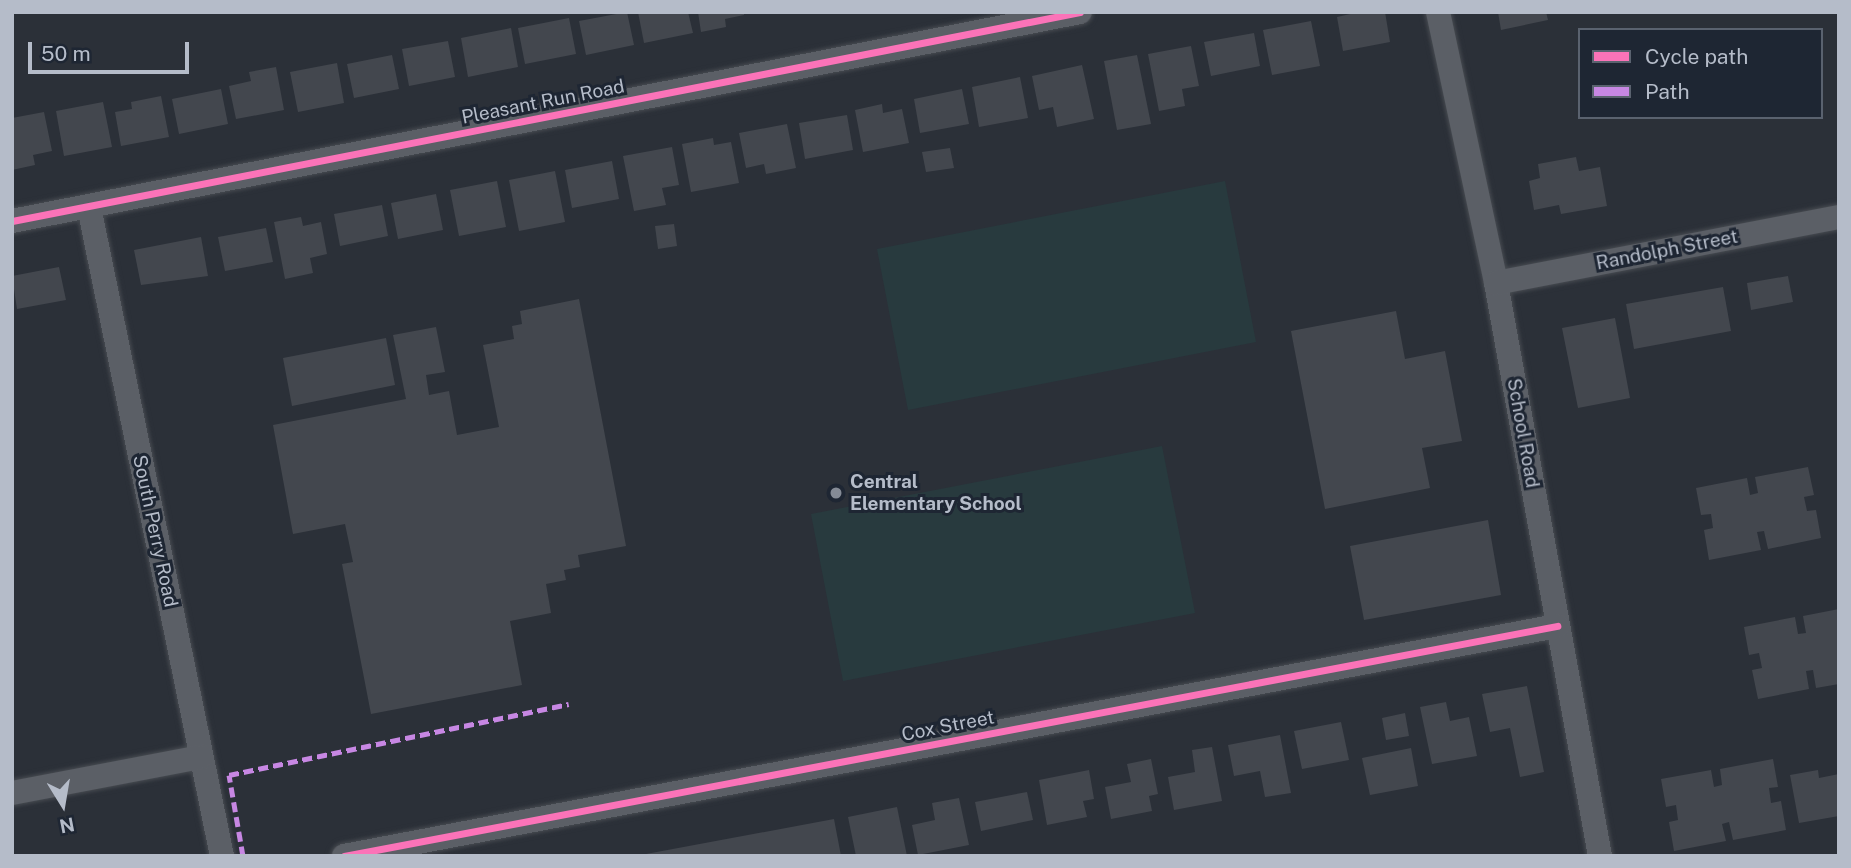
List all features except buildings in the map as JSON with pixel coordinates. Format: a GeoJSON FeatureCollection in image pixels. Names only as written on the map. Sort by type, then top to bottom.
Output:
{"type":"FeatureCollection","features":[{"type":"Feature","properties":{"kind":"street","name":"Pleasant Run Road"},"geometry":{"type":"LineString","coordinates":[[12,221],[1080,12]]}},
{"type":"Feature","properties":{"kind":"street","name":"School Road"},"geometry":{"type":"LineString","coordinates":[[1438,12],[1496,283],[1600,856]]}},
{"type":"Feature","properties":{"kind":"street","name":"South Perry Road"},"geometry":{"type":"LineString","coordinates":[[89,207],[222,856]]}},
{"type":"Feature","properties":{"kind":"street","name":"Randolph Street"},"geometry":{"type":"LineString","coordinates":[[1496,283],[1839,217]]}},
{"type":"Feature","properties":{"kind":"street","name":"Cox Street"},"geometry":{"type":"LineString","coordinates":[[344,856],[1558,626]]}},
{"type":"Feature","properties":{"kind":"street"},"geometry":{"type":"LineString","coordinates":[[12,793],[201,757]]}},
{"type":"Feature","properties":{"kind":"shaded area"},"geometry":{"type":"Polygon","coordinates":[[[1225,181],[1256,342],[908,410],[877,249],[1225,181]]]}},
{"type":"Feature","properties":{"kind":"shaded area"},"geometry":{"type":"Polygon","coordinates":[[[1162,446],[1195,613],[843,681],[811,514],[1162,446]]]}},
{"type":"Feature","properties":{"kind":"marked path"},"geometry":{"type":"LineString","coordinates":[[243,856],[229,775],[569,704]]}},
{"type":"Feature","properties":{"kind":"cycle path"},"geometry":{"type":"LineString","coordinates":[[12,221],[1080,12]]}},
{"type":"Feature","properties":{"kind":"cycle path"},"geometry":{"type":"LineString","coordinates":[[344,856],[1557,626]]}},
{"type":"Feature","properties":{"kind":"place","name":"Central Elementary School"},"geometry":{"type":"Point","coordinates":[836,493]}}]}
